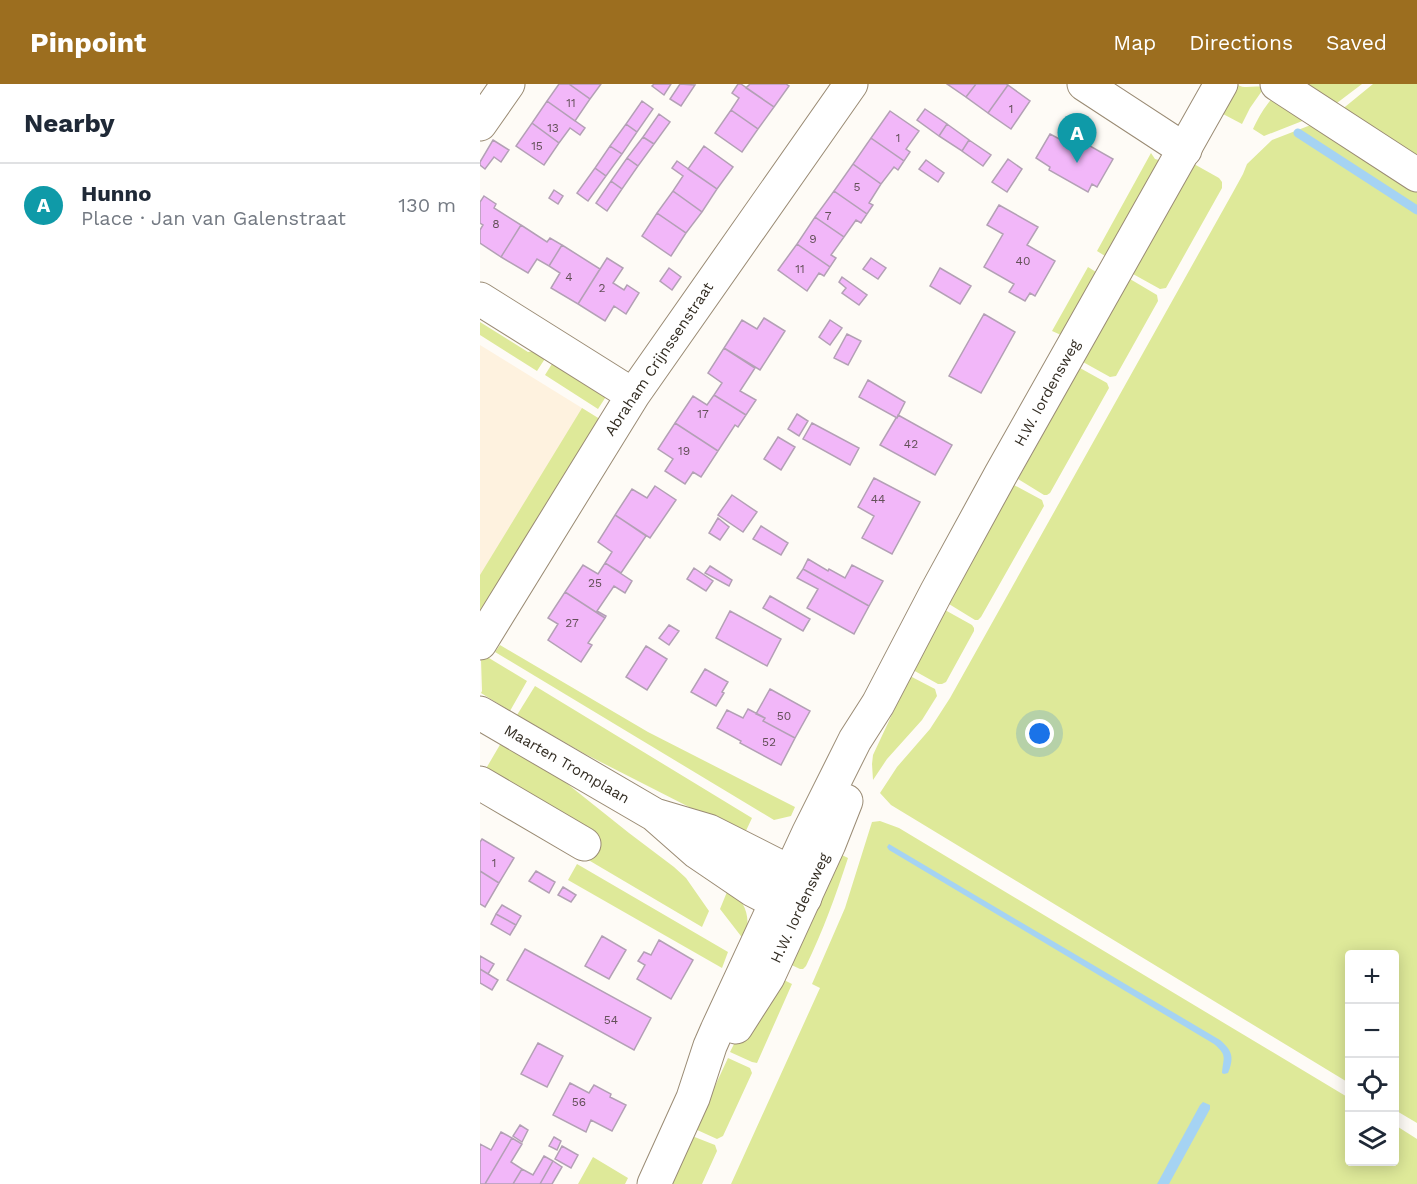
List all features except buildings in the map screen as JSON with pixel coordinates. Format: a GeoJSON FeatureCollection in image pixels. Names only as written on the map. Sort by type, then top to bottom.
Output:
{"type":"FeatureCollection","features":[{"type":"Feature","properties":{"kind":"street"},"geometry":{"type":"LineString","coordinates":[[480,124],[508,84]]}},
{"type":"Feature","properties":{"kind":"street","name":"Abraham Crijnssenstraat"},"geometry":{"type":"LineString","coordinates":[[480,643],[633,395],[851,84]]}},
{"type":"Feature","properties":{"kind":"street"},"geometry":{"type":"LineString","coordinates":[[1084,84],[1185,150]]}},
{"type":"Feature","properties":{"kind":"street","name":"H.W. Iordensweg"},"geometry":{"type":"LineString","coordinates":[[654,1184],[693,1098],[768,977],[790,890],[855,740],[878,704],[937,591],[1066,357],[1221,84]]}},
{"type":"Feature","properties":{"kind":"street"},"geometry":{"type":"LineString","coordinates":[[1276,84],[1417,175]]}},
{"type":"Feature","properties":{"kind":"street"},"geometry":{"type":"LineString","coordinates":[[480,299],[633,395]]}},
{"type":"Feature","properties":{"kind":"street","name":"Maarten Tromplaan"},"geometry":{"type":"LineString","coordinates":[[480,713],[655,815],[709,831],[790,890]]}},
{"type":"Feature","properties":{"kind":"street"},"geometry":{"type":"LineString","coordinates":[[480,783],[585,844]]}},
{"type":"Feature","properties":{"kind":"shaded area"},"geometry":{"type":"Polygon","coordinates":[[[480,345],[603,421],[480,619],[480,345]]]}},
{"type":"Feature","properties":{"kind":"green space"},"geometry":{"type":"Polygon","coordinates":[[[1299,84],[1362,84],[1333,106],[1299,84]]]}},
{"type":"Feature","properties":{"kind":"green space"},"geometry":{"type":"Polygon","coordinates":[[[1373,84],[1417,84],[1417,160],[1340,111],[1373,84]]]}},
{"type":"Feature","properties":{"kind":"green space"},"geometry":{"type":"Polygon","coordinates":[[[1238,85],[1264,88],[1242,124],[1223,114],[1238,85]]]}},
{"type":"Feature","properties":{"kind":"green space"},"geometry":{"type":"Polygon","coordinates":[[[1275,95],[1310,118],[1264,136],[1253,129],[1275,95]]]}},
{"type":"Feature","properties":{"kind":"green space"},"geometry":{"type":"Polygon","coordinates":[[[1316,123],[1417,188],[1417,1123],[1399,1112],[1399,950],[1345,950],[1345,1081],[891,805],[880,793],[897,767],[930,729],[950,698],[1247,164],[1272,140],[1316,123]]]}},
{"type":"Feature","properties":{"kind":"green space"},"geometry":{"type":"Polygon","coordinates":[[[1151,153],[1155,159],[1159,160],[1105,256],[1097,251],[1151,153]]]}},
{"type":"Feature","properties":{"kind":"green space"},"geometry":{"type":"Polygon","coordinates":[[[1194,164],[1219,178],[1222,188],[1166,288],[1160,289],[1133,274],[1194,164]]]}},
{"type":"Feature","properties":{"kind":"green space"},"geometry":{"type":"Polygon","coordinates":[[[1088,267],[1096,272],[1061,335],[1052,331],[1088,267]]]}},
{"type":"Feature","properties":{"kind":"green space"},"geometry":{"type":"Polygon","coordinates":[[[1130,279],[1157,295],[1158,301],[1116,376],[1110,377],[1083,362],[1130,279]]]}},
{"type":"Feature","properties":{"kind":"green space"},"geometry":{"type":"Polygon","coordinates":[[[480,322],[528,352],[540,350],[548,354],[537,371],[480,335],[480,322]]]}},
{"type":"Feature","properties":{"kind":"green space"},"geometry":{"type":"Polygon","coordinates":[[[555,359],[607,395],[598,409],[545,375],[555,359]]]}},
{"type":"Feature","properties":{"kind":"green space"},"geometry":{"type":"Polygon","coordinates":[[[1080,368],[1107,383],[1109,388],[1050,493],[1044,495],[1018,479],[1080,368]]]}},
{"type":"Feature","properties":{"kind":"green space"},"geometry":{"type":"Polygon","coordinates":[[[582,408],[603,421],[480,619],[480,575],[582,408]]]}},
{"type":"Feature","properties":{"kind":"green space"},"geometry":{"type":"Polygon","coordinates":[[[1014,485],[1042,500],[1044,506],[981,617],[975,620],[949,604],[1014,485]]]}},
{"type":"Feature","properties":{"kind":"green space"},"geometry":{"type":"Polygon","coordinates":[[[945,610],[972,625],[974,631],[946,682],[938,684],[913,670],[945,610]]]}},
{"type":"Feature","properties":{"kind":"green space"},"geometry":{"type":"Polygon","coordinates":[[[500,645],[648,732],[795,807],[791,816],[774,820],[495,652],[500,645]]]}},
{"type":"Feature","properties":{"kind":"green space"},"geometry":{"type":"Polygon","coordinates":[[[484,655],[527,681],[510,711],[481,693],[481,660],[484,655]]]}},
{"type":"Feature","properties":{"kind":"green space"},"geometry":{"type":"Polygon","coordinates":[[[910,676],[935,689],[937,696],[922,720],[887,759],[873,780],[873,755],[910,676]]]}},
{"type":"Feature","properties":{"kind":"green space"},"geometry":{"type":"Polygon","coordinates":[[[535,686],[752,818],[744,835],[585,754],[517,715],[535,686]]]}},
{"type":"Feature","properties":{"kind":"green space"},"geometry":{"type":"Polygon","coordinates":[[[501,743],[560,778],[674,867],[686,878],[709,911],[702,927],[585,858],[484,772],[501,743]]]}},
{"type":"Feature","properties":{"kind":"green space"},"geometry":{"type":"Polygon","coordinates":[[[880,821],[899,828],[1345,1096],[1345,1166],[1399,1166],[1399,1128],[1417,1139],[1417,1184],[731,1184],[820,988],[812,984],[845,908],[872,822],[880,821]]]}},
{"type":"Feature","properties":{"kind":"green space"},"geometry":{"type":"Polygon","coordinates":[[[834,851],[848,858],[818,940],[806,966],[800,969],[783,961],[834,851]]]}},
{"type":"Feature","properties":{"kind":"green space"},"geometry":{"type":"Polygon","coordinates":[[[577,864],[728,952],[722,968],[568,880],[577,864]]]}},
{"type":"Feature","properties":{"kind":"green space"},"geometry":{"type":"Polygon","coordinates":[[[729,887],[740,899],[746,911],[747,924],[744,940],[720,909],[729,887]]]}},
{"type":"Feature","properties":{"kind":"green space"},"geometry":{"type":"Polygon","coordinates":[[[776,976],[792,984],[757,1063],[752,1062],[730,1052],[776,976]]]}},
{"type":"Feature","properties":{"kind":"green space"},"geometry":{"type":"Polygon","coordinates":[[[728,1058],[750,1068],[752,1073],[723,1136],[717,1139],[695,1129],[728,1058]]]}},
{"type":"Feature","properties":{"kind":"green space"},"geometry":{"type":"Polygon","coordinates":[[[692,1136],[715,1145],[717,1151],[702,1184],[670,1184],[692,1136]]]}},
{"type":"Feature","properties":{"kind":"green space"},"geometry":{"type":"Polygon","coordinates":[[[593,1157],[628,1178],[625,1184],[578,1184],[593,1157]]]}},
{"type":"Feature","properties":{"kind":"water"},"geometry":{"type":"Polygon","coordinates":[[[889,844],[1220,1040],[1231,1055],[1228,1073],[1222,1073],[1223,1054],[1214,1044],[889,850],[887,847],[889,844]]]}},
{"type":"Feature","properties":{"kind":"water"},"geometry":{"type":"Polygon","coordinates":[[[1203,1102],[1210,1105],[1210,1109],[1169,1184],[1157,1184],[1200,1105],[1203,1102]]]}},
{"type":"Feature","properties":{"kind":"waterway"},"geometry":{"type":"LineString","coordinates":[[1298,133],[1417,210]]}},
{"type":"Feature","properties":{"kind":"place","name":"Hunno"},"geometry":{"type":"Point","coordinates":[1077,163]}}]}
